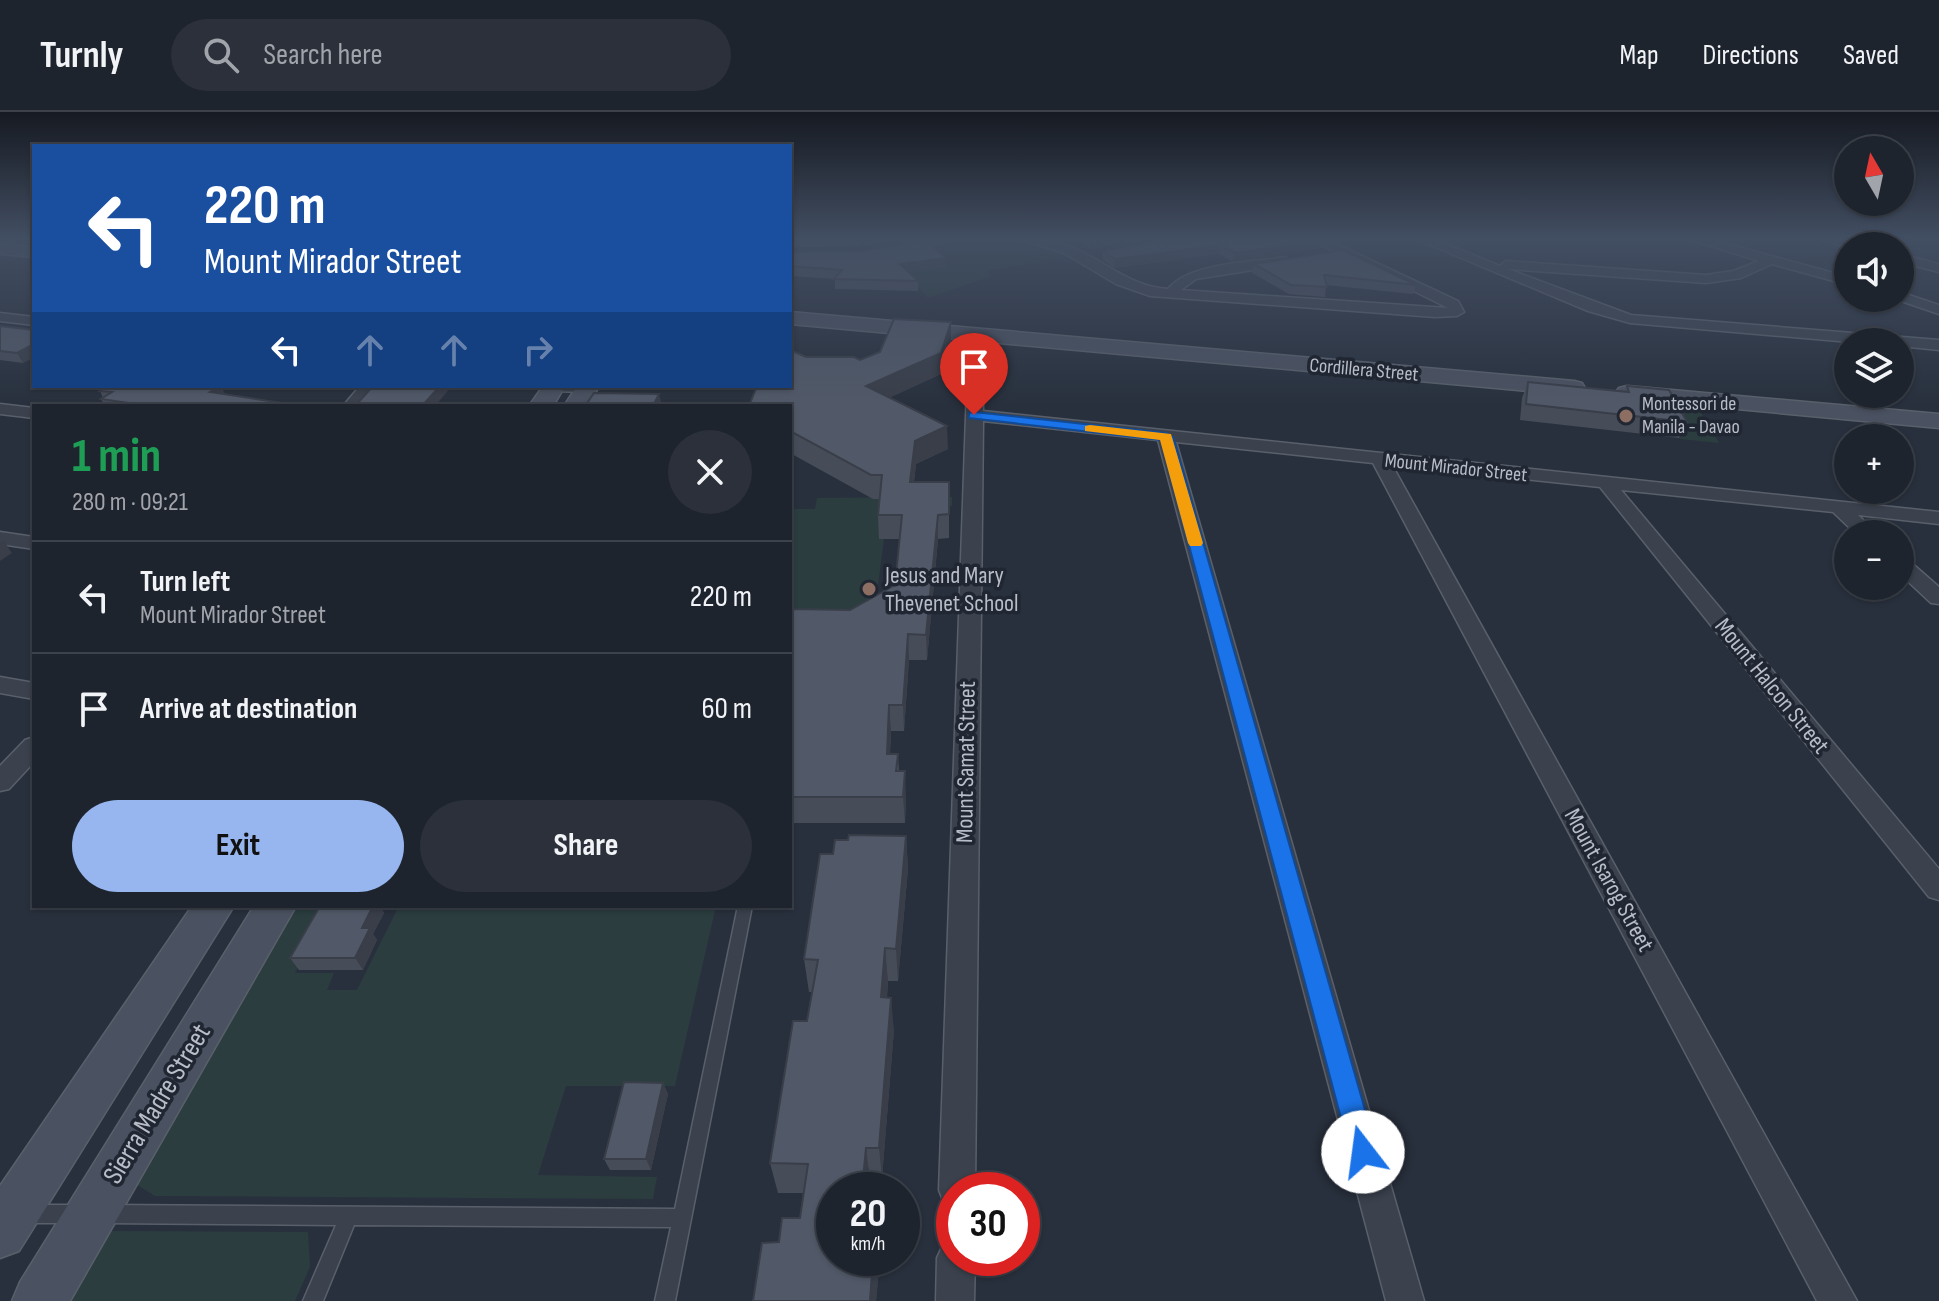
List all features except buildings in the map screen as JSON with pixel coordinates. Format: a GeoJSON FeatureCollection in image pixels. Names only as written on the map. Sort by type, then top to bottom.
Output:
{"type":"FeatureCollection","features":[{"type":"Feature","properties":{"kind":"street"},"geometry":{"type":"LineString","coordinates":[[1192,294],[1435,313],[1457,312],[1453,304],[1433,294]]}},
{"type":"Feature","properties":{"kind":"street"},"geometry":{"type":"LineString","coordinates":[[1559,294],[1630,319],[1939,345]]}},
{"type":"Feature","properties":{"kind":"street"},"geometry":{"type":"LineString","coordinates":[[1914,301],[1939,310]]}},
{"type":"Feature","properties":{"kind":"street"},"geometry":{"type":"LineString","coordinates":[[0,317],[32,321]]}},
{"type":"Feature","properties":{"kind":"street","name":"Cordillera Street"},"geometry":{"type":"LineString","coordinates":[[792,318],[1939,421]]}},
{"type":"Feature","properties":{"kind":"street","name":"Mount Samat Street"},"geometry":{"type":"LineString","coordinates":[[957,1172],[976,335]]}},
{"type":"Feature","properties":{"kind":"street"},"geometry":{"type":"LineString","coordinates":[[353,404],[367,388]]}},
{"type":"Feature","properties":{"kind":"street"},"geometry":{"type":"LineString","coordinates":[[0,409],[32,413]]}},
{"type":"Feature","properties":{"kind":"street","name":"Mount Mirador Street"},"geometry":{"type":"LineString","coordinates":[[974,415],[1939,518]]}},
{"type":"Feature","properties":{"kind":"street"},"geometry":{"type":"LineString","coordinates":[[1166,437],[1405,1301]]}},
{"type":"Feature","properties":{"kind":"street","name":"Mount Isarog Street"},"geometry":{"type":"LineString","coordinates":[[1380,460],[1838,1301]]}},
{"type":"Feature","properties":{"kind":"street","name":"Mount Halcon Street"},"geometry":{"type":"LineString","coordinates":[[1606,483],[1939,889]]}},
{"type":"Feature","properties":{"kind":"street"},"geometry":{"type":"LineString","coordinates":[[1839,508],[1852,520]]}},
{"type":"Feature","properties":{"kind":"street"},"geometry":{"type":"LineString","coordinates":[[0,538],[32,543]]}},
{"type":"Feature","properties":{"kind":"street"},"geometry":{"type":"LineString","coordinates":[[1914,576],[1939,598]]}},
{"type":"Feature","properties":{"kind":"street"},"geometry":{"type":"LineString","coordinates":[[0,685],[32,691]]}},
{"type":"Feature","properties":{"kind":"street"},"geometry":{"type":"LineString","coordinates":[[0,782],[32,748]]}},
{"type":"Feature","properties":{"kind":"street"},"geometry":{"type":"LineString","coordinates":[[6,1223],[213,908]]}},
{"type":"Feature","properties":{"kind":"street","name":"Sierra Madre Street"},"geometry":{"type":"LineString","coordinates":[[39,1301],[275,908]]}},
{"type":"Feature","properties":{"kind":"street"},"geometry":{"type":"LineString","coordinates":[[955,1301],[956,1276]]}},
{"type":"Feature","properties":{"kind":"lane"},"geometry":{"type":"LineString","coordinates":[[549,394],[583,394]]}},
{"type":"Feature","properties":{"kind":"lane"},"geometry":{"type":"LineString","coordinates":[[665,1301],[745,908]]}},
{"type":"Feature","properties":{"kind":"lane"},"geometry":{"type":"LineString","coordinates":[[6,1223],[91,1214],[682,1218]]}},
{"type":"Feature","properties":{"kind":"lane"},"geometry":{"type":"LineString","coordinates":[[313,1301],[349,1215]]}},
{"type":"Feature","properties":{"kind":"shaded area"},"geometry":{"type":"Polygon","coordinates":[[[1660,402],[1697,406],[1719,443],[1680,439],[1660,402]]]}},
{"type":"Feature","properties":{"kind":"shaded area"},"geometry":{"type":"Polygon","coordinates":[[[952,497],[952,506],[935,506],[884,539],[873,624],[792,624],[792,509],[815,509],[817,498],[952,497]]]}},
{"type":"Feature","properties":{"kind":"shaded area"},"geometry":{"type":"Polygon","coordinates":[[[296,908],[332,908],[295,973],[334,973],[327,990],[357,990],[398,908],[716,908],[675,1086],[566,1086],[538,1175],[657,1177],[653,1199],[155,1196],[134,1183],[296,908]]]}},
{"type":"Feature","properties":{"kind":"shaded area"},"geometry":{"type":"Polygon","coordinates":[[[105,1231],[308,1232],[310,1267],[295,1301],[64,1301],[105,1231]]]}},
{"type":"Feature","properties":{"kind":"slow traffic"},"geometry":{"type":"LineString","coordinates":[[1090,428],[1166,437],[1195,543]]}},
{"type":"Feature","properties":{"kind":"place","name":"Montessori de Manila - Davao"},"geometry":{"type":"Point","coordinates":[1626,416]}},
{"type":"Feature","properties":{"kind":"place","name":"Jesus and Mary Thevenet School"},"geometry":{"type":"Point","coordinates":[869,589]}},
{"type":"Feature","properties":{"kind":"route"},"geometry":{"type":"LineString","coordinates":[[974,415],[1166,437],[1363,1152]]}}]}
